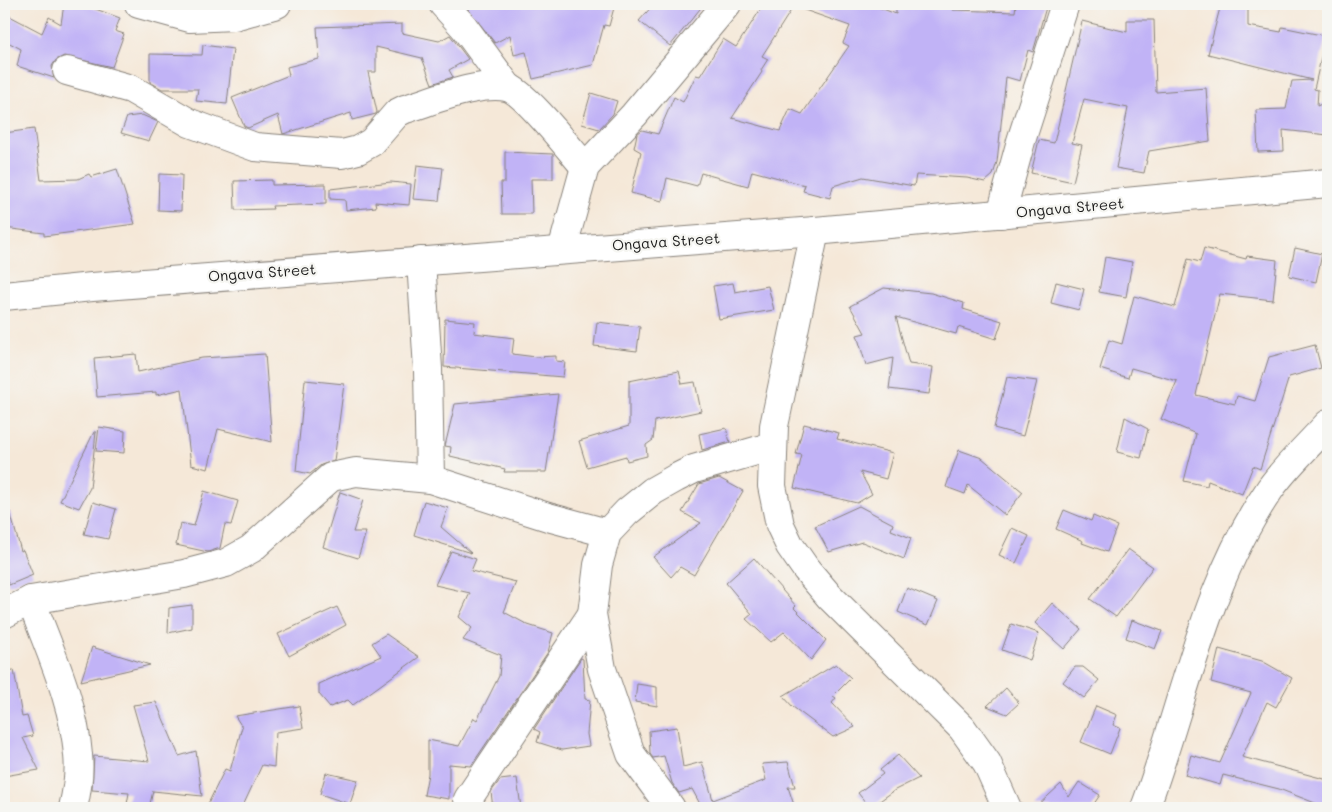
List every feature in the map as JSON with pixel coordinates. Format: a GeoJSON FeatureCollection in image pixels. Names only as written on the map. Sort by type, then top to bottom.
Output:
{"type":"FeatureCollection","features":[{"type":"Feature","properties":{"kind":"street"},"geometry":{"type":"LineString","coordinates":[[139,4],[190,18],[234,16],[277,4]]}},
{"type":"Feature","properties":{"kind":"street"},"geometry":{"type":"LineString","coordinates":[[443,4],[464,27],[508,88],[540,114],[585,167]]}},
{"type":"Feature","properties":{"kind":"street"},"geometry":{"type":"LineString","coordinates":[[562,250],[585,167],[634,115],[727,4]]}},
{"type":"Feature","properties":{"kind":"street"},"geometry":{"type":"LineString","coordinates":[[1001,214],[1021,141],[1065,4]]}},
{"type":"Feature","properties":{"kind":"street"},"geometry":{"type":"LineString","coordinates":[[67,71],[131,89],[190,123],[255,147],[342,154],[358,150],[372,142],[397,113],[405,109],[484,87],[508,88]]}},
{"type":"Feature","properties":{"kind":"street","name":"Ongava Street"},"geometry":{"type":"LineString","coordinates":[[4,296],[92,287],[815,231],[1328,183]]}},
{"type":"Feature","properties":{"kind":"street"},"geometry":{"type":"LineString","coordinates":[[815,231],[774,426],[772,486],[775,508],[790,546],[829,596],[962,728],[987,763],[1007,808]]}},
{"type":"Feature","properties":{"kind":"street"},"geometry":{"type":"LineString","coordinates":[[421,261],[428,369],[430,479]]}},
{"type":"Feature","properties":{"kind":"street"},"geometry":{"type":"LineString","coordinates":[[1145,808],[1200,634],[1236,545],[1271,488],[1328,424]]}},
{"type":"Feature","properties":{"kind":"street"},"geometry":{"type":"LineString","coordinates":[[671,808],[631,754],[602,669],[592,614],[598,565],[606,533],[627,512],[653,491],[676,478],[694,469],[773,446]]}},
{"type":"Feature","properties":{"kind":"street"},"geometry":{"type":"LineString","coordinates":[[4,614],[31,600],[184,574],[226,562],[251,549],[331,478],[356,472],[430,479],[548,517],[606,533]]}},
{"type":"Feature","properties":{"kind":"street"},"geometry":{"type":"LineString","coordinates":[[31,600],[71,716],[78,755],[78,786],[74,808]]}},
{"type":"Feature","properties":{"kind":"street"},"geometry":{"type":"LineString","coordinates":[[468,799],[592,614]]}},
{"type":"Feature","properties":{"kind":"building"},"geometry":{"type":"Polygon","coordinates":[[[64,4],[82,4],[120,18],[115,31],[124,34],[112,67],[64,56],[56,60],[52,66],[54,78],[17,66],[21,49],[4,40],[4,13],[42,33],[49,17],[61,24],[64,4]]]}},
{"type":"Feature","properties":{"kind":"building"},"geometry":{"type":"Polygon","coordinates":[[[464,4],[615,4],[609,26],[604,25],[593,65],[533,79],[526,52],[514,55],[510,35],[495,43],[464,4]]]}},
{"type":"Feature","properties":{"kind":"building"},"geometry":{"type":"Polygon","coordinates":[[[654,4],[704,4],[670,46],[639,21],[654,4]]]}},
{"type":"Feature","properties":{"kind":"building"},"geometry":{"type":"Polygon","coordinates":[[[764,4],[795,4],[762,56],[768,59],[761,70],[762,72],[732,118],[780,131],[790,109],[802,114],[849,46],[843,43],[850,26],[796,7],[797,4],[870,4],[896,14],[896,4],[953,4],[953,10],[1015,12],[1016,4],[1047,4],[1033,52],[1028,50],[1020,81],[1006,77],[997,162],[993,175],[985,182],[967,178],[916,175],[914,186],[863,177],[833,186],[830,198],[803,191],[805,185],[752,171],[748,186],[701,173],[697,186],[667,178],[662,201],[631,193],[641,152],[634,148],[637,134],[642,130],[658,134],[674,97],[683,102],[696,75],[700,76],[723,39],[736,47],[764,4]]]}},
{"type":"Feature","properties":{"kind":"building"},"geometry":{"type":"Polygon","coordinates":[[[1221,4],[1248,4],[1248,26],[1281,32],[1282,27],[1326,36],[1314,89],[1318,90],[1317,106],[1328,101],[1328,135],[1283,130],[1284,151],[1258,152],[1256,110],[1286,109],[1292,81],[1312,80],[1208,54],[1221,4]]]}},
{"type":"Feature","properties":{"kind":"building"},"geometry":{"type":"Polygon","coordinates":[[[1127,20],[1154,20],[1156,92],[1206,88],[1210,141],[1149,151],[1144,173],[1116,168],[1128,108],[1084,99],[1072,143],[1082,145],[1073,182],[1031,173],[1039,140],[1054,143],[1082,21],[1127,32],[1127,20]]]}},
{"type":"Feature","properties":{"kind":"building"},"geometry":{"type":"Polygon","coordinates":[[[402,24],[402,33],[439,41],[450,35],[468,59],[449,70],[453,77],[432,84],[422,58],[376,47],[376,72],[368,72],[376,114],[352,120],[351,113],[283,134],[278,115],[248,128],[244,126],[232,98],[289,75],[287,67],[319,59],[317,27],[402,24]]]}},
{"type":"Feature","properties":{"kind":"building"},"geometry":{"type":"Polygon","coordinates":[[[203,45],[233,49],[227,104],[196,101],[198,89],[162,89],[150,82],[150,54],[202,55],[203,45]]]}},
{"type":"Feature","properties":{"kind":"building"},"geometry":{"type":"Polygon","coordinates":[[[591,93],[617,101],[613,114],[599,129],[582,124],[591,93]]]}},
{"type":"Feature","properties":{"kind":"building"},"geometry":{"type":"Polygon","coordinates":[[[142,115],[158,122],[149,141],[121,133],[127,117],[142,115]]]}},
{"type":"Feature","properties":{"kind":"building"},"geometry":{"type":"Polygon","coordinates":[[[34,129],[41,180],[78,179],[89,174],[91,177],[117,169],[135,224],[44,236],[44,233],[4,228],[4,133],[34,129]]]}},
{"type":"Feature","properties":{"kind":"building"},"geometry":{"type":"Polygon","coordinates":[[[505,152],[553,154],[553,179],[531,179],[532,214],[502,214],[501,182],[505,182],[505,152]]]}},
{"type":"Feature","properties":{"kind":"building"},"geometry":{"type":"Polygon","coordinates":[[[417,165],[443,168],[439,201],[413,199],[417,165]]]}},
{"type":"Feature","properties":{"kind":"building"},"geometry":{"type":"Polygon","coordinates":[[[159,174],[182,175],[181,211],[158,210],[159,174]]]}},
{"type":"Feature","properties":{"kind":"building"},"geometry":{"type":"Polygon","coordinates":[[[272,180],[272,185],[326,184],[326,204],[272,206],[273,209],[235,210],[234,181],[272,180]]]}},
{"type":"Feature","properties":{"kind":"building"},"geometry":{"type":"Polygon","coordinates":[[[391,182],[411,184],[409,205],[375,202],[376,207],[346,210],[345,200],[330,199],[330,189],[391,182]]]}},
{"type":"Feature","properties":{"kind":"building"},"geometry":{"type":"Polygon","coordinates":[[[1204,248],[1246,259],[1247,256],[1277,260],[1273,300],[1220,294],[1196,395],[1235,404],[1237,396],[1255,401],[1269,357],[1315,345],[1321,368],[1289,377],[1260,469],[1253,466],[1242,494],[1208,481],[1207,486],[1184,481],[1196,434],[1161,419],[1177,381],[1131,368],[1128,378],[1100,369],[1109,340],[1122,344],[1134,296],[1175,307],[1188,259],[1200,262],[1204,248]]]}},
{"type":"Feature","properties":{"kind":"building"},"geometry":{"type":"Polygon","coordinates":[[[1295,248],[1322,254],[1316,282],[1289,276],[1295,248]]]}},
{"type":"Feature","properties":{"kind":"building"},"geometry":{"type":"Polygon","coordinates":[[[1105,257],[1132,262],[1126,297],[1099,292],[1105,257]]]}},
{"type":"Feature","properties":{"kind":"building"},"geometry":{"type":"Polygon","coordinates":[[[1056,282],[1084,289],[1079,310],[1051,303],[1056,282]]]}},
{"type":"Feature","properties":{"kind":"building"},"geometry":{"type":"Polygon","coordinates":[[[733,283],[735,292],[768,286],[774,310],[719,319],[713,286],[733,283]]]}},
{"type":"Feature","properties":{"kind":"building"},"geometry":{"type":"Polygon","coordinates":[[[884,288],[931,293],[964,303],[963,309],[1002,321],[996,339],[958,327],[956,334],[896,317],[909,364],[933,367],[929,394],[889,389],[893,358],[866,365],[857,335],[865,333],[850,306],[884,288]]]}},
{"type":"Feature","properties":{"kind":"building"},"geometry":{"type":"Polygon","coordinates":[[[445,319],[475,322],[474,333],[514,338],[512,354],[536,357],[556,356],[556,361],[565,362],[563,377],[444,367],[445,319]]]}},
{"type":"Feature","properties":{"kind":"building"},"geometry":{"type":"Polygon","coordinates":[[[597,322],[640,327],[637,351],[594,346],[597,322]]]}},
{"type":"Feature","properties":{"kind":"building"},"geometry":{"type":"Polygon","coordinates":[[[136,354],[138,372],[202,358],[265,354],[272,442],[218,429],[208,469],[191,465],[182,389],[156,395],[156,392],[97,397],[94,358],[136,354]]]}},
{"type":"Feature","properties":{"kind":"building"},"geometry":{"type":"Polygon","coordinates":[[[679,371],[682,384],[695,382],[701,411],[655,421],[653,440],[646,445],[647,456],[627,461],[626,456],[587,467],[579,441],[629,426],[629,381],[679,371]]]}},
{"type":"Feature","properties":{"kind":"building"},"geometry":{"type":"Polygon","coordinates":[[[1007,377],[1037,381],[1023,436],[994,428],[1007,377]]]}},
{"type":"Feature","properties":{"kind":"building"},"geometry":{"type":"Polygon","coordinates":[[[305,380],[344,384],[334,461],[321,465],[310,474],[296,471],[305,380]]]}},
{"type":"Feature","properties":{"kind":"building"},"geometry":{"type":"Polygon","coordinates":[[[558,394],[546,472],[504,472],[505,469],[450,456],[451,447],[445,446],[455,404],[558,394]]]}},
{"type":"Feature","properties":{"kind":"building"},"geometry":{"type":"Polygon","coordinates":[[[1125,417],[1148,429],[1141,458],[1117,452],[1125,417]]]}},
{"type":"Feature","properties":{"kind":"building"},"geometry":{"type":"Polygon","coordinates":[[[804,424],[839,433],[837,439],[893,453],[886,479],[860,472],[872,494],[857,503],[794,488],[802,455],[796,454],[804,424]]]}},
{"type":"Feature","properties":{"kind":"building"},"geometry":{"type":"Polygon","coordinates":[[[99,427],[125,431],[124,453],[96,451],[99,427]]]}},
{"type":"Feature","properties":{"kind":"building"},"geometry":{"type":"Polygon","coordinates":[[[726,428],[730,442],[702,450],[699,434],[726,428]]]}},
{"type":"Feature","properties":{"kind":"building"},"geometry":{"type":"Polygon","coordinates":[[[94,432],[96,432],[90,488],[79,508],[60,501],[94,432]]]}},
{"type":"Feature","properties":{"kind":"building"},"geometry":{"type":"Polygon","coordinates":[[[959,450],[982,458],[1023,492],[1005,515],[968,485],[965,494],[946,487],[959,450]]]}},
{"type":"Feature","properties":{"kind":"building"},"geometry":{"type":"Polygon","coordinates":[[[719,478],[743,491],[694,575],[680,567],[671,577],[653,557],[701,523],[682,512],[699,484],[719,478]]]}},
{"type":"Feature","properties":{"kind":"building"},"geometry":{"type":"Polygon","coordinates":[[[204,491],[238,501],[231,525],[225,524],[220,548],[208,552],[176,545],[180,523],[194,526],[204,491]]]}},
{"type":"Feature","properties":{"kind":"building"},"geometry":{"type":"Polygon","coordinates":[[[340,492],[363,500],[353,532],[366,532],[358,558],[323,547],[340,492]]]}},
{"type":"Feature","properties":{"kind":"building"},"geometry":{"type":"Polygon","coordinates":[[[424,501],[448,508],[441,527],[471,553],[414,535],[424,501]]]}},
{"type":"Feature","properties":{"kind":"building"},"geometry":{"type":"Polygon","coordinates":[[[93,502],[116,509],[108,539],[84,534],[93,502]]]}},
{"type":"Feature","properties":{"kind":"building"},"geometry":{"type":"Polygon","coordinates":[[[859,506],[893,524],[891,530],[911,538],[904,559],[862,542],[829,552],[815,526],[859,506]]]}},
{"type":"Feature","properties":{"kind":"building"},"geometry":{"type":"Polygon","coordinates":[[[1064,510],[1091,521],[1093,516],[1117,526],[1107,552],[1082,543],[1083,541],[1056,529],[1064,510]]]}},
{"type":"Feature","properties":{"kind":"building"},"geometry":{"type":"Polygon","coordinates":[[[10,512],[21,551],[23,550],[33,575],[9,585],[4,573],[4,513],[10,512]]]}},
{"type":"Feature","properties":{"kind":"building"},"geometry":{"type":"Polygon","coordinates":[[[1012,528],[1029,536],[1016,563],[999,555],[1012,528]]]}},
{"type":"Feature","properties":{"kind":"building"},"geometry":{"type":"Polygon","coordinates":[[[1128,549],[1153,567],[1116,617],[1090,599],[1128,549]]]}},
{"type":"Feature","properties":{"kind":"building"},"geometry":{"type":"Polygon","coordinates":[[[451,551],[476,559],[471,571],[516,582],[504,612],[528,625],[553,633],[548,652],[471,766],[449,764],[449,799],[424,795],[428,774],[428,740],[459,746],[474,718],[477,720],[499,676],[501,655],[463,640],[472,628],[459,617],[470,593],[435,585],[451,551]]]}},
{"type":"Feature","properties":{"kind":"building"},"geometry":{"type":"Polygon","coordinates":[[[754,558],[796,606],[794,608],[826,640],[811,660],[784,632],[771,642],[746,619],[752,614],[726,583],[754,558]]]}},
{"type":"Feature","properties":{"kind":"building"},"geometry":{"type":"Polygon","coordinates":[[[907,588],[938,601],[928,625],[898,612],[907,588]]]}},
{"type":"Feature","properties":{"kind":"building"},"geometry":{"type":"Polygon","coordinates":[[[1052,603],[1081,629],[1064,649],[1035,623],[1052,603]]]}},
{"type":"Feature","properties":{"kind":"building"},"geometry":{"type":"Polygon","coordinates":[[[192,605],[192,628],[168,633],[169,608],[192,605]]]}},
{"type":"Feature","properties":{"kind":"building"},"geometry":{"type":"Polygon","coordinates":[[[337,607],[346,625],[289,656],[278,634],[337,607]]]}},
{"type":"Feature","properties":{"kind":"building"},"geometry":{"type":"Polygon","coordinates":[[[1132,620],[1162,631],[1155,649],[1126,638],[1132,620]]]}},
{"type":"Feature","properties":{"kind":"building"},"geometry":{"type":"Polygon","coordinates":[[[1011,624],[1039,633],[1030,660],[1002,650],[1011,624]]]}},
{"type":"Feature","properties":{"kind":"building"},"geometry":{"type":"Polygon","coordinates":[[[386,634],[419,657],[353,705],[348,700],[330,707],[319,694],[319,684],[381,656],[372,643],[386,634]]]}},
{"type":"Feature","properties":{"kind":"building"},"geometry":{"type":"Polygon","coordinates":[[[92,647],[150,665],[81,681],[92,647]]]}},
{"type":"Feature","properties":{"kind":"building"},"geometry":{"type":"Polygon","coordinates":[[[1219,649],[1262,661],[1292,678],[1276,707],[1267,702],[1242,757],[1328,780],[1328,808],[1279,789],[1223,775],[1220,785],[1185,775],[1191,755],[1220,763],[1251,693],[1211,682],[1219,649]]]}},
{"type":"Feature","properties":{"kind":"building"},"geometry":{"type":"Polygon","coordinates":[[[581,658],[583,659],[585,699],[590,700],[587,734],[589,746],[562,750],[537,742],[540,732],[534,729],[581,658]]]}},
{"type":"Feature","properties":{"kind":"building"},"geometry":{"type":"Polygon","coordinates":[[[836,664],[851,678],[833,696],[836,698],[832,703],[855,727],[833,737],[793,707],[783,696],[836,664]]]}},
{"type":"Feature","properties":{"kind":"building"},"geometry":{"type":"Polygon","coordinates":[[[1075,667],[1083,667],[1099,680],[1084,698],[1063,682],[1075,667]]]}},
{"type":"Feature","properties":{"kind":"building"},"geometry":{"type":"Polygon","coordinates":[[[14,670],[22,717],[27,716],[33,736],[23,738],[39,770],[4,776],[4,671],[14,670]]]}},
{"type":"Feature","properties":{"kind":"building"},"geometry":{"type":"Polygon","coordinates":[[[637,684],[657,687],[657,706],[635,702],[637,684]]]}},
{"type":"Feature","properties":{"kind":"building"},"geometry":{"type":"Polygon","coordinates":[[[1006,688],[1019,703],[1007,714],[987,706],[1006,688]]]}},
{"type":"Feature","properties":{"kind":"building"},"geometry":{"type":"Polygon","coordinates":[[[156,702],[179,756],[196,751],[202,796],[153,791],[149,808],[147,808],[127,804],[129,793],[92,790],[94,756],[149,761],[133,705],[156,702]]]}},
{"type":"Feature","properties":{"kind":"building"},"geometry":{"type":"Polygon","coordinates":[[[299,706],[303,728],[276,732],[274,767],[262,765],[242,808],[206,808],[225,769],[230,771],[242,727],[235,716],[299,706]]]}},
{"type":"Feature","properties":{"kind":"building"},"geometry":{"type":"Polygon","coordinates":[[[1096,706],[1117,715],[1113,725],[1120,728],[1110,754],[1081,742],[1096,706]]]}},
{"type":"Feature","properties":{"kind":"building"},"geometry":{"type":"Polygon","coordinates":[[[677,727],[683,767],[702,762],[713,800],[766,780],[762,764],[788,762],[795,787],[788,787],[795,808],[695,808],[695,806],[700,804],[692,789],[679,793],[672,783],[664,756],[653,758],[650,754],[649,731],[677,727]]]}},
{"type":"Feature","properties":{"kind":"building"},"geometry":{"type":"Polygon","coordinates":[[[898,755],[919,778],[895,790],[870,808],[858,793],[883,774],[880,770],[898,755]]]}},
{"type":"Feature","properties":{"kind":"building"},"geometry":{"type":"Polygon","coordinates":[[[326,773],[358,780],[350,804],[320,794],[326,773]]]}},
{"type":"Feature","properties":{"kind":"building"},"geometry":{"type":"Polygon","coordinates":[[[517,778],[521,808],[493,808],[491,792],[500,780],[517,778]]]}},
{"type":"Feature","properties":{"kind":"building"},"geometry":{"type":"Polygon","coordinates":[[[1079,782],[1100,795],[1091,808],[1035,808],[1061,784],[1069,797],[1079,782]]]}}]}
